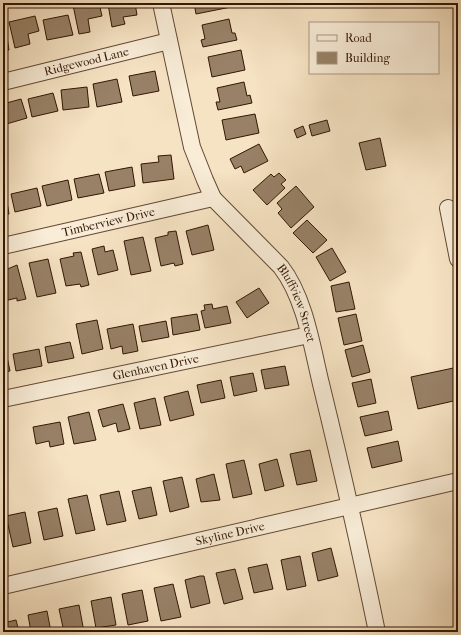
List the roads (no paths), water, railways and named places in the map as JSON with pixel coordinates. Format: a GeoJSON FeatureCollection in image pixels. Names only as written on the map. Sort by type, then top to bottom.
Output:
{"type":"FeatureCollection","features":[{"type":"Feature","properties":{"kind":"street","name":"Bluffview Street"},"geometry":{"type":"LineString","coordinates":[[161,3],[192,147],[213,198],[281,267],[291,280],[296,290],[309,335],[350,505],[377,632]]}},
{"type":"Feature","properties":{"kind":"street","name":"Ridgewood Lane"},"geometry":{"type":"LineString","coordinates":[[3,82],[169,41]]}},
{"type":"Feature","properties":{"kind":"street","name":"Timberview Drive"},"geometry":{"type":"LineString","coordinates":[[3,246],[213,198]]}},
{"type":"Feature","properties":{"kind":"street"},"geometry":{"type":"LineString","coordinates":[[448,208],[458,259]]}},
{"type":"Feature","properties":{"kind":"street","name":"Glenhaven Drive"},"geometry":{"type":"LineString","coordinates":[[3,400],[309,335]]}},
{"type":"Feature","properties":{"kind":"street","name":"Skyline Drive"},"geometry":{"type":"LineString","coordinates":[[3,586],[458,481]]}}]}
